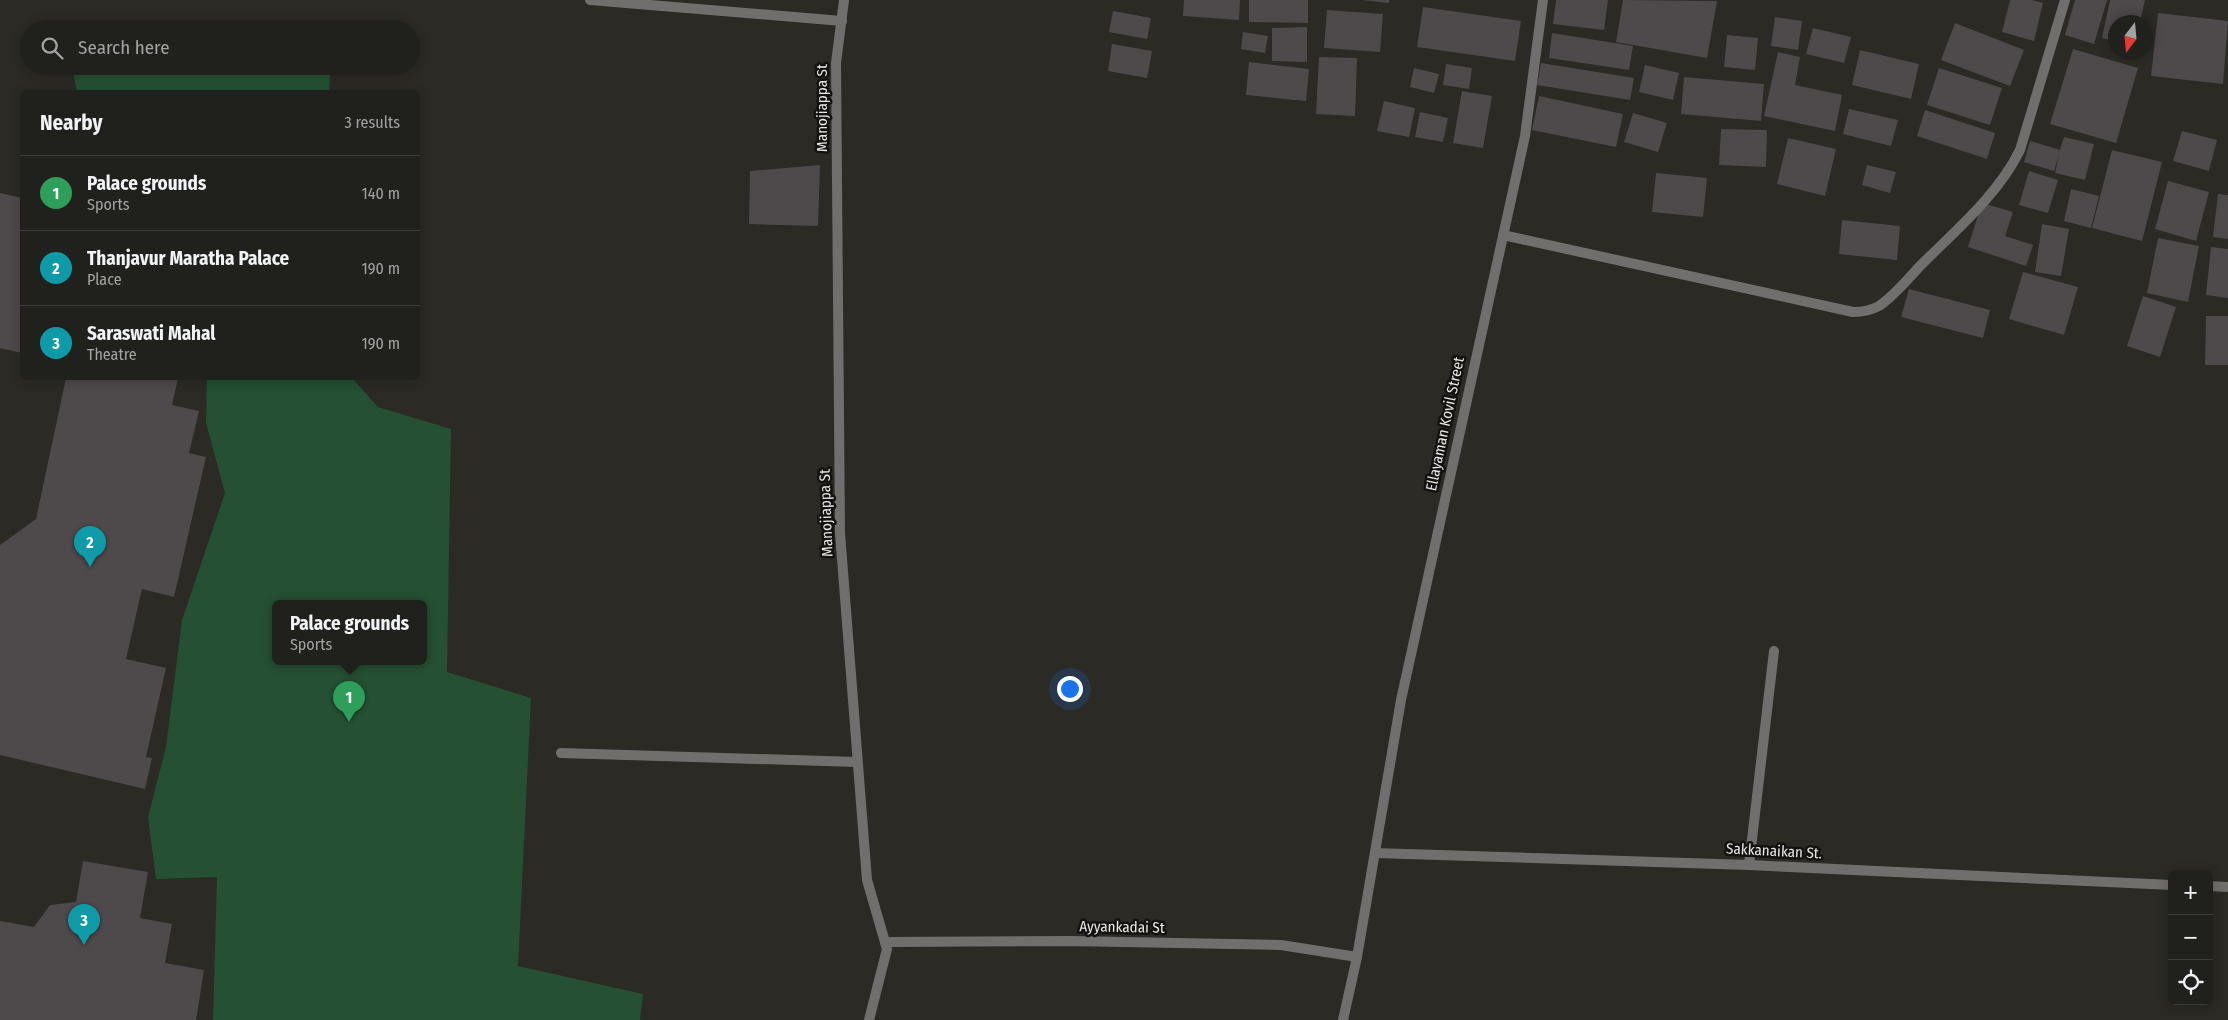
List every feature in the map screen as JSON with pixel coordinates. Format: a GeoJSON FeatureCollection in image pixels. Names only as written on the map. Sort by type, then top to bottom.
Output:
{"type":"FeatureCollection","features":[{"type":"Feature","properties":{"kind":"street"},"geometry":{"type":"LineString","coordinates":[[590,0],[842,21]]}},
{"type":"Feature","properties":{"kind":"street","name":"Manojiappa St"},"geometry":{"type":"LineString","coordinates":[[844,0],[836,63],[840,533],[866,880],[887,949],[869,1020]]}},
{"type":"Feature","properties":{"kind":"street","name":"Ellayaman Kovil Street"},"geometry":{"type":"LineString","coordinates":[[1343,1020],[1357,957],[1360,928],[1401,700],[1525,136],[1543,0]]}},
{"type":"Feature","properties":{"kind":"street"},"geometry":{"type":"LineString","coordinates":[[1503,235],[1853,312],[1866,312],[1878,306],[1896,291],[2005,178],[2020,150],[2065,0]]}},
{"type":"Feature","properties":{"kind":"street"},"geometry":{"type":"LineString","coordinates":[[1749,864],[1774,651]]}},
{"type":"Feature","properties":{"kind":"street"},"geometry":{"type":"LineString","coordinates":[[561,753],[858,762]]}},
{"type":"Feature","properties":{"kind":"street","name":"Sakkanaikan St."},"geometry":{"type":"LineString","coordinates":[[1375,853],[1749,864],[2168,885]]}},
{"type":"Feature","properties":{"kind":"street"},"geometry":{"type":"LineString","coordinates":[[2213,886],[2228,887]]}},
{"type":"Feature","properties":{"kind":"street","name":"Ayyankadai St"},"geometry":{"type":"LineString","coordinates":[[885,942],[1070,941],[1281,945],[1357,957]]}},
{"type":"Feature","properties":{"kind":"green space"},"geometry":{"type":"Polygon","coordinates":[[[74,75],[330,75],[329,90],[77,90],[74,75]]]}},
{"type":"Feature","properties":{"kind":"green space"},"geometry":{"type":"Polygon","coordinates":[[[207,380],[354,380],[378,407],[451,429],[447,672],[531,698],[518,966],[643,994],[640,1020],[213,1020],[217,877],[156,879],[148,817],[166,747],[182,620],[225,493],[206,423],[207,380]]]}},
{"type":"Feature","properties":{"kind":"building"},"geometry":{"type":"Polygon","coordinates":[[[1184,0],[1240,0],[1239,20],[1183,16],[1184,0]]]}},
{"type":"Feature","properties":{"kind":"building"},"geometry":{"type":"Polygon","coordinates":[[[1249,0],[1308,0],[1308,23],[1249,22],[1249,0]]]}},
{"type":"Feature","properties":{"kind":"building"},"geometry":{"type":"Polygon","coordinates":[[[1362,0],[1389,0],[1389,3],[1362,0]]]}},
{"type":"Feature","properties":{"kind":"building"},"geometry":{"type":"Polygon","coordinates":[[[1556,0],[1608,0],[1604,30],[1553,24],[1556,0]]]}},
{"type":"Feature","properties":{"kind":"building"},"geometry":{"type":"Polygon","coordinates":[[[1623,0],[1717,1],[1707,58],[1616,42],[1623,0]]]}},
{"type":"Feature","properties":{"kind":"building"},"geometry":{"type":"Polygon","coordinates":[[[2010,0],[2032,0],[2043,3],[2034,41],[2002,32],[2010,0]]]}},
{"type":"Feature","properties":{"kind":"building"},"geometry":{"type":"Polygon","coordinates":[[[2075,0],[2107,0],[2094,44],[2065,35],[2075,0]]]}},
{"type":"Feature","properties":{"kind":"building"},"geometry":{"type":"Polygon","coordinates":[[[2110,0],[2145,0],[2142,15],[2108,15],[2108,39],[2102,38],[2110,0]]]}},
{"type":"Feature","properties":{"kind":"building"},"geometry":{"type":"Polygon","coordinates":[[[1423,7],[1521,21],[1515,61],[1417,47],[1423,7]]]}},
{"type":"Feature","properties":{"kind":"building"},"geometry":{"type":"Polygon","coordinates":[[[1327,10],[1383,14],[1380,52],[1324,48],[1327,10]]]}},
{"type":"Feature","properties":{"kind":"building"},"geometry":{"type":"Polygon","coordinates":[[[1113,11],[1151,18],[1147,39],[1109,32],[1113,11]]]}},
{"type":"Feature","properties":{"kind":"building"},"geometry":{"type":"Polygon","coordinates":[[[2158,13],[2228,21],[2223,84],[2151,76],[2158,13]]]}},
{"type":"Feature","properties":{"kind":"building"},"geometry":{"type":"Polygon","coordinates":[[[1775,17],[1802,21],[1798,50],[1771,46],[1775,17]]]}},
{"type":"Feature","properties":{"kind":"building"},"geometry":{"type":"Polygon","coordinates":[[[1955,23],[2024,50],[2010,86],[1941,60],[1955,23]]]}},
{"type":"Feature","properties":{"kind":"building"},"geometry":{"type":"Polygon","coordinates":[[[1307,27],[1307,62],[1272,61],[1272,28],[1307,27]]]}},
{"type":"Feature","properties":{"kind":"building"},"geometry":{"type":"Polygon","coordinates":[[[1813,28],[1851,37],[1844,63],[1806,54],[1813,28]]]}},
{"type":"Feature","properties":{"kind":"building"},"geometry":{"type":"Polygon","coordinates":[[[1243,32],[1268,36],[1265,53],[1241,49],[1243,32]]]}},
{"type":"Feature","properties":{"kind":"building"},"geometry":{"type":"Polygon","coordinates":[[[1552,33],[1633,46],[1629,70],[1549,58],[1552,33]]]}},
{"type":"Feature","properties":{"kind":"building"},"geometry":{"type":"Polygon","coordinates":[[[1727,35],[1758,38],[1755,70],[1724,67],[1727,35]]]}},
{"type":"Feature","properties":{"kind":"building"},"geometry":{"type":"Polygon","coordinates":[[[1112,44],[1152,51],[1147,78],[1108,71],[1112,44]]]}},
{"type":"Feature","properties":{"kind":"building"},"geometry":{"type":"Polygon","coordinates":[[[2073,49],[2138,68],[2116,143],[2050,124],[2073,49]]]}},
{"type":"Feature","properties":{"kind":"building"},"geometry":{"type":"Polygon","coordinates":[[[1860,50],[1919,64],[1911,99],[1852,85],[1860,50]]]}},
{"type":"Feature","properties":{"kind":"building"},"geometry":{"type":"Polygon","coordinates":[[[1778,52],[1800,57],[1795,85],[1842,95],[1835,131],[1764,116],[1778,52]]]}},
{"type":"Feature","properties":{"kind":"building"},"geometry":{"type":"Polygon","coordinates":[[[1319,57],[1357,58],[1355,116],[1316,114],[1319,57]]]}},
{"type":"Feature","properties":{"kind":"building"},"geometry":{"type":"Polygon","coordinates":[[[1249,62],[1309,69],[1306,101],[1246,95],[1249,62]]]}},
{"type":"Feature","properties":{"kind":"building"},"geometry":{"type":"Polygon","coordinates":[[[1541,63],[1634,78],[1630,100],[1537,85],[1541,63]]]}},
{"type":"Feature","properties":{"kind":"building"},"geometry":{"type":"Polygon","coordinates":[[[1446,64],[1472,68],[1469,89],[1443,85],[1446,64]]]}},
{"type":"Feature","properties":{"kind":"building"},"geometry":{"type":"Polygon","coordinates":[[[1645,65],[1679,73],[1673,100],[1639,92],[1645,65]]]}},
{"type":"Feature","properties":{"kind":"building"},"geometry":{"type":"Polygon","coordinates":[[[1414,68],[1439,74],[1434,93],[1410,87],[1414,68]]]}},
{"type":"Feature","properties":{"kind":"building"},"geometry":{"type":"Polygon","coordinates":[[[1939,68],[2002,88],[1990,125],[1927,105],[1939,68]]]}},
{"type":"Feature","properties":{"kind":"building"},"geometry":{"type":"Polygon","coordinates":[[[1684,77],[1764,84],[1761,121],[1681,114],[1684,77]]]}},
{"type":"Feature","properties":{"kind":"building"},"geometry":{"type":"Polygon","coordinates":[[[1462,91],[1492,96],[1483,148],[1453,143],[1462,91]]]}},
{"type":"Feature","properties":{"kind":"building"},"geometry":{"type":"Polygon","coordinates":[[[1539,96],[1623,114],[1616,147],[1532,130],[1539,96]]]}},
{"type":"Feature","properties":{"kind":"building"},"geometry":{"type":"Polygon","coordinates":[[[1384,101],[1415,108],[1409,137],[1377,131],[1384,101]]]}},
{"type":"Feature","properties":{"kind":"building"},"geometry":{"type":"Polygon","coordinates":[[[1849,109],[1898,120],[1891,146],[1843,134],[1849,109]]]}},
{"type":"Feature","properties":{"kind":"building"},"geometry":{"type":"Polygon","coordinates":[[[1925,110],[1995,133],[1987,159],[1917,136],[1925,110]]]}},
{"type":"Feature","properties":{"kind":"building"},"geometry":{"type":"Polygon","coordinates":[[[1420,112],[1448,118],[1443,142],[1415,137],[1420,112]]]}},
{"type":"Feature","properties":{"kind":"building"},"geometry":{"type":"Polygon","coordinates":[[[1633,113],[1667,123],[1658,152],[1624,142],[1633,113]]]}},
{"type":"Feature","properties":{"kind":"building"},"geometry":{"type":"Polygon","coordinates":[[[1721,129],[1767,130],[1766,167],[1719,165],[1721,129]]]}},
{"type":"Feature","properties":{"kind":"building"},"geometry":{"type":"Polygon","coordinates":[[[2182,131],[2217,140],[2209,171],[2173,161],[2182,131]]]}},
{"type":"Feature","properties":{"kind":"building"},"geometry":{"type":"Polygon","coordinates":[[[2064,137],[2094,144],[2085,180],[2055,173],[2059,155],[2054,171],[2024,162],[2030,141],[2060,150],[2064,137]]]}},
{"type":"Feature","properties":{"kind":"building"},"geometry":{"type":"Polygon","coordinates":[[[1788,138],[1836,149],[1825,196],[1777,184],[1788,138]]]}},
{"type":"Feature","properties":{"kind":"building"},"geometry":{"type":"Polygon","coordinates":[[[2112,150],[2162,162],[2142,241],[2092,228],[2112,150]]]}},
{"type":"Feature","properties":{"kind":"building"},"geometry":{"type":"Polygon","coordinates":[[[820,165],[818,226],[749,224],[750,171],[820,165]]]}},
{"type":"Feature","properties":{"kind":"building"},"geometry":{"type":"Polygon","coordinates":[[[1867,165],[1896,172],[1890,193],[1862,185],[1867,165]]]}},
{"type":"Feature","properties":{"kind":"building"},"geometry":{"type":"Polygon","coordinates":[[[2029,171],[2058,180],[2048,213],[2019,205],[2029,171]]]}},
{"type":"Feature","properties":{"kind":"building"},"geometry":{"type":"Polygon","coordinates":[[[1656,173],[1707,178],[1703,217],[1652,212],[1656,173]]]}},
{"type":"Feature","properties":{"kind":"building"},"geometry":{"type":"Polygon","coordinates":[[[2168,181],[2209,192],[2196,241],[2155,229],[2168,181]]]}},
{"type":"Feature","properties":{"kind":"building"},"geometry":{"type":"Polygon","coordinates":[[[2071,189],[2099,196],[2091,228],[2064,221],[2071,189]]]}},
{"type":"Feature","properties":{"kind":"building"},"geometry":{"type":"Polygon","coordinates":[[[0,193],[20,198],[20,353],[0,348],[0,193]]]}},
{"type":"Feature","properties":{"kind":"building"},"geometry":{"type":"Polygon","coordinates":[[[2218,194],[2228,195],[2228,239],[2213,237],[2218,194]]]}},
{"type":"Feature","properties":{"kind":"building"},"geometry":{"type":"Polygon","coordinates":[[[1982,203],[2013,212],[2005,236],[2033,245],[2026,266],[1968,247],[1982,203]]]}},
{"type":"Feature","properties":{"kind":"building"},"geometry":{"type":"Polygon","coordinates":[[[1842,220],[1900,226],[1897,260],[1839,254],[1842,220]]]}},
{"type":"Feature","properties":{"kind":"building"},"geometry":{"type":"Polygon","coordinates":[[[2042,224],[2069,229],[2061,276],[2035,272],[2042,224]]]}},
{"type":"Feature","properties":{"kind":"building"},"geometry":{"type":"Polygon","coordinates":[[[2158,238],[2199,246],[2188,302],[2147,293],[2158,238]]]}},
{"type":"Feature","properties":{"kind":"building"},"geometry":{"type":"Polygon","coordinates":[[[2211,247],[2228,249],[2228,298],[2206,295],[2211,247]]]}},
{"type":"Feature","properties":{"kind":"building"},"geometry":{"type":"Polygon","coordinates":[[[2023,272],[2078,287],[2064,335],[2009,319],[2023,272]]]}},
{"type":"Feature","properties":{"kind":"building"},"geometry":{"type":"Polygon","coordinates":[[[1909,289],[1990,310],[1983,338],[1901,317],[1909,289]]]}},
{"type":"Feature","properties":{"kind":"building"},"geometry":{"type":"Polygon","coordinates":[[[2143,296],[2176,307],[2160,357],[2127,346],[2143,296]]]}},
{"type":"Feature","properties":{"kind":"building"},"geometry":{"type":"Polygon","coordinates":[[[2206,316],[2228,316],[2228,365],[2205,365],[2206,316]]]}},
{"type":"Feature","properties":{"kind":"building"},"geometry":{"type":"Polygon","coordinates":[[[66,380],[178,380],[172,405],[199,411],[189,453],[206,457],[174,597],[142,589],[126,659],[166,668],[146,757],[152,758],[145,789],[0,755],[0,545],[36,519],[66,380]]]}},
{"type":"Feature","properties":{"kind":"building"},"geometry":{"type":"Polygon","coordinates":[[[83,861],[148,872],[140,918],[172,924],[165,963],[204,970],[196,1020],[0,1020],[0,921],[34,927],[50,905],[76,902],[83,861]]]}},
{"type":"Feature","properties":{"kind":"place","name":"Thanjavur Maratha Palace"},"geometry":{"type":"Point","coordinates":[90,567]}},
{"type":"Feature","properties":{"kind":"place","name":"Palace grounds"},"geometry":{"type":"Point","coordinates":[349,722]}},
{"type":"Feature","properties":{"kind":"place","name":"Saraswati Mahal"},"geometry":{"type":"Point","coordinates":[84,945]}}]}
